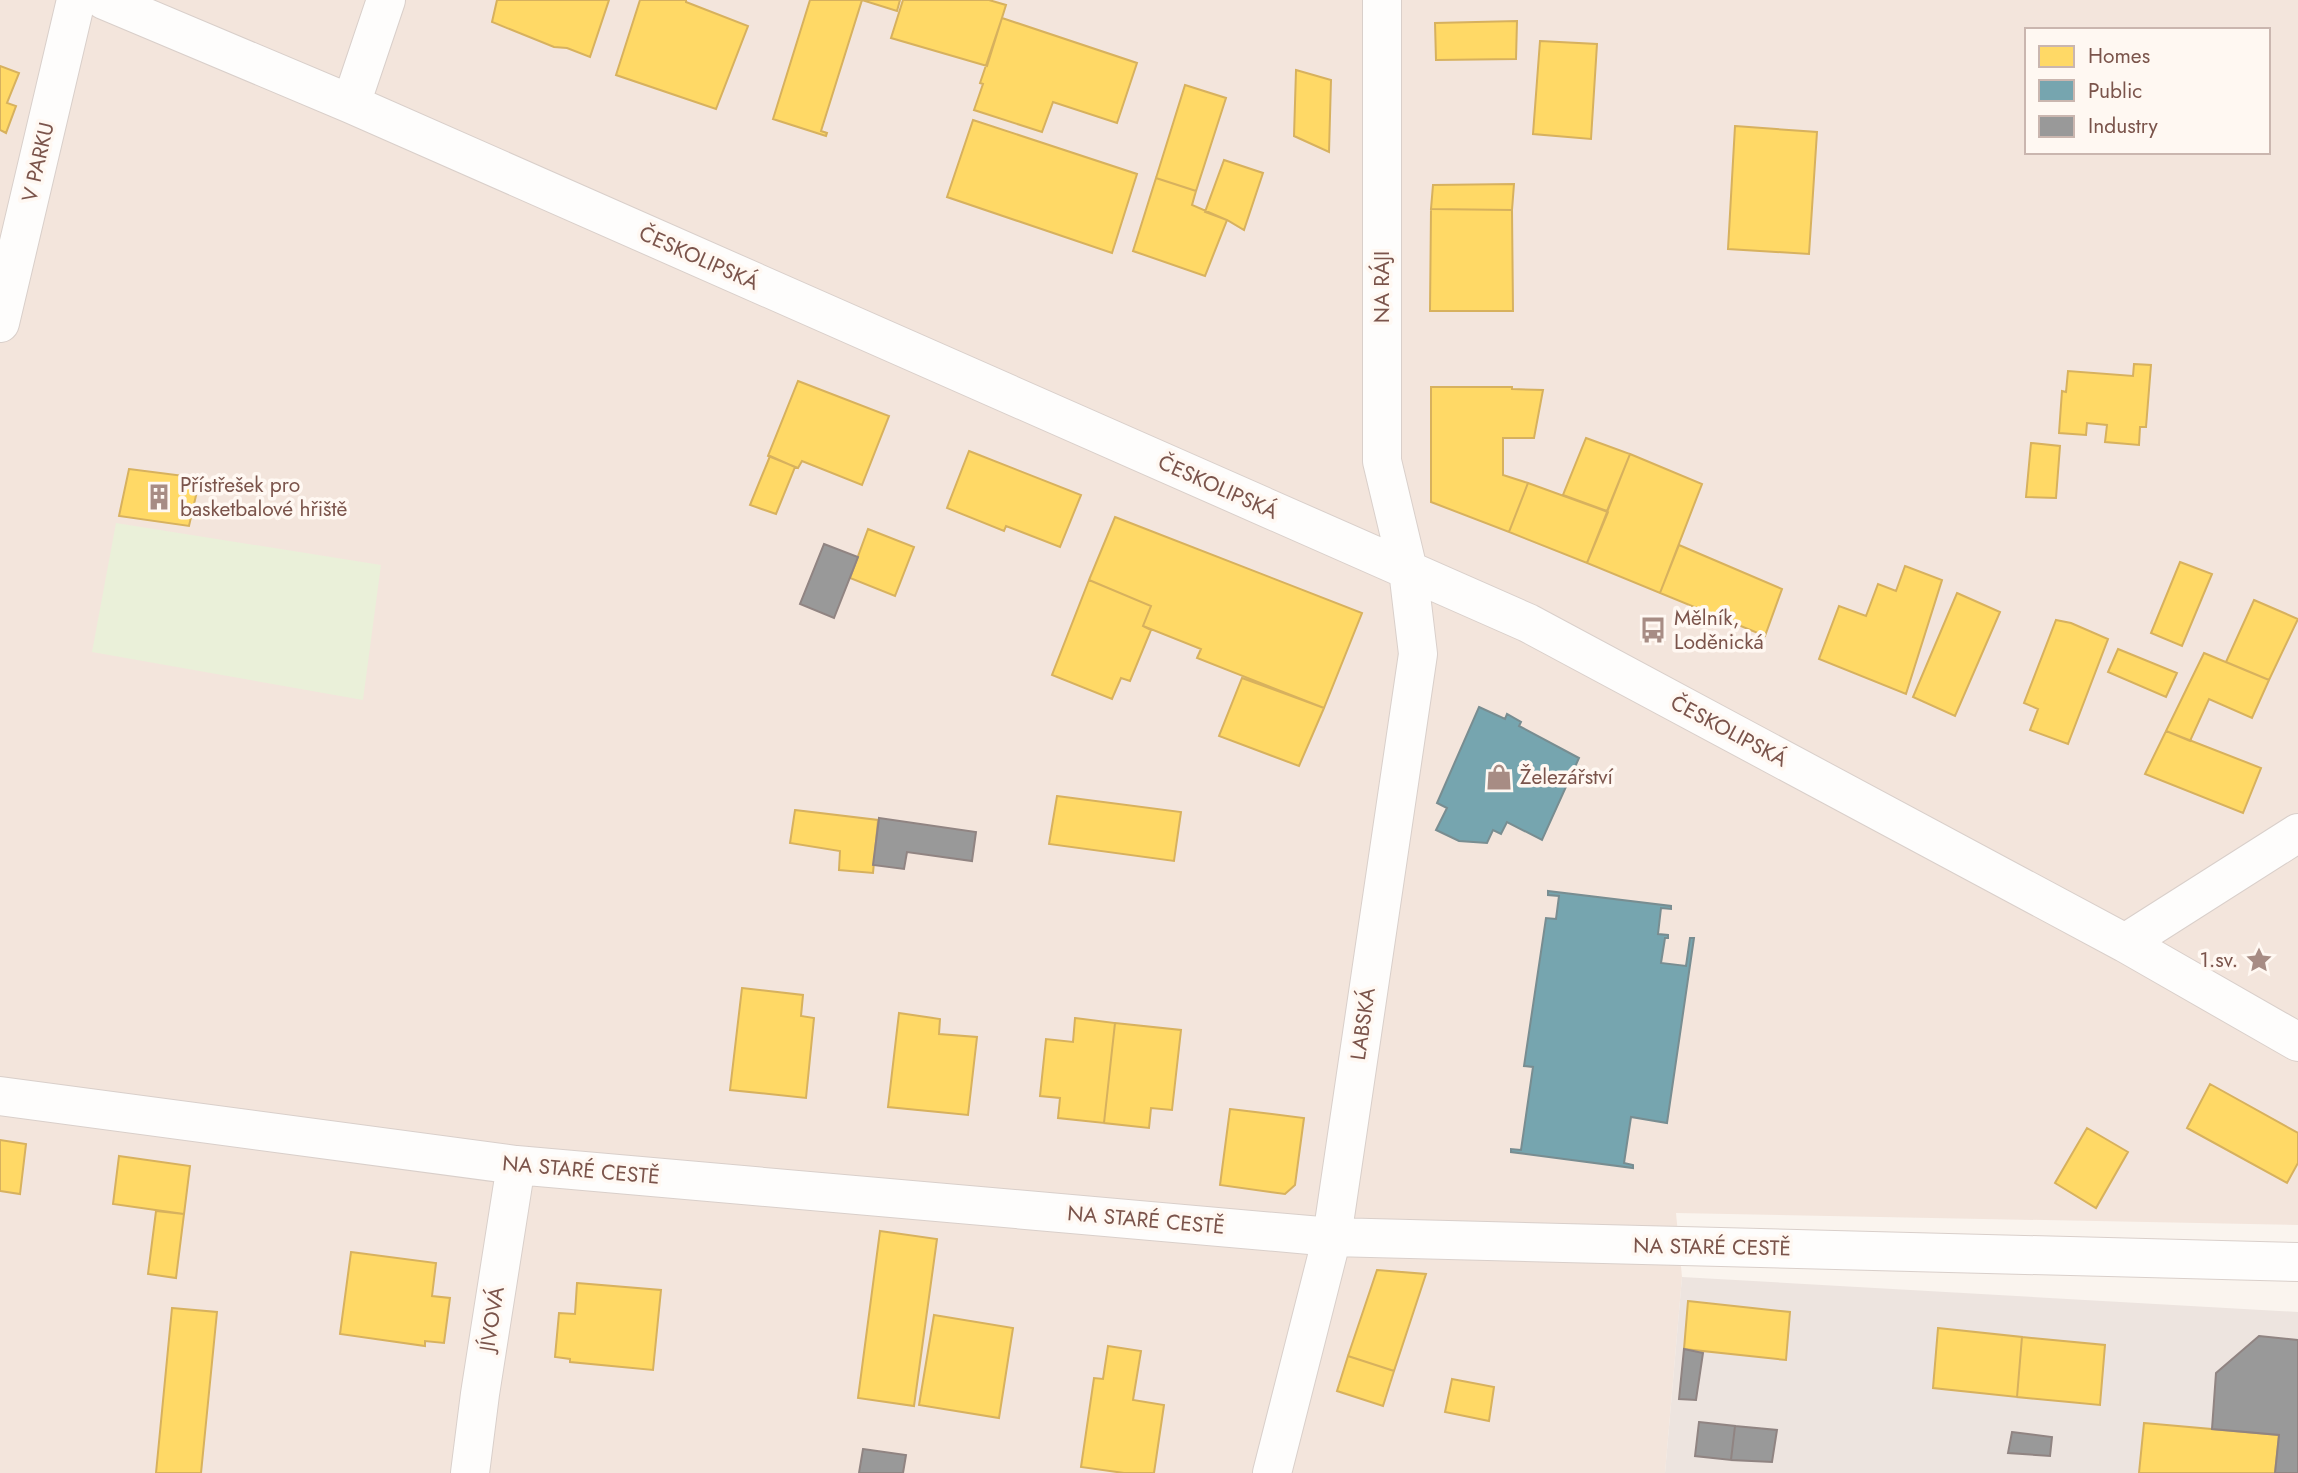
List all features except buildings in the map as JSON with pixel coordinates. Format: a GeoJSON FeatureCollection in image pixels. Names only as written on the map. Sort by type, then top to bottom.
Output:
{"type":"FeatureCollection","features":[{"type":"Feature","properties":{"kind":"street","name":"V PARKU"},"geometry":{"type":"LineString","coordinates":[[0,323],[76,0]]}},
{"type":"Feature","properties":{"kind":"street","name":"ČESKOLIPSKÁ"},"geometry":{"type":"LineString","coordinates":[[103,0],[351,104],[1528,623],[2125,943],[2294,1030]]}},
{"type":"Feature","properties":{"kind":"street"},"geometry":{"type":"LineString","coordinates":[[351,104],[386,0]]}},
{"type":"Feature","properties":{"kind":"street","name":"NA RÁJI"},"geometry":{"type":"LineString","coordinates":[[1382,0],[1382,461],[1408,570]]}},
{"type":"Feature","properties":{"kind":"street","name":"LABSKÁ"},"geometry":{"type":"LineString","coordinates":[[1272,1473],[1332,1237],[1418,654],[1408,570]]}},
{"type":"Feature","properties":{"kind":"street"},"geometry":{"type":"LineString","coordinates":[[2125,943],[2298,833]]}},
{"type":"Feature","properties":{"kind":"street","name":"NA STARÉ CESTĚ"},"geometry":{"type":"LineString","coordinates":[[0,1096],[516,1165],[1332,1237],[2298,1262]]}},
{"type":"Feature","properties":{"kind":"street","name":"JÍVOVÁ"},"geometry":{"type":"LineString","coordinates":[[470,1473],[516,1165]]}},
{"type":"Feature","properties":{"kind":"shaded area"},"geometry":{"type":"Polygon","coordinates":[[[0,0],[2298,0],[2298,1225],[1676,1213],[1682,1277],[1665,1473],[0,1473],[0,0]]]}},
{"type":"Feature","properties":{"kind":"shaded area"},"geometry":{"type":"Polygon","coordinates":[[[1682,1277],[2298,1312],[2298,1473],[1665,1473],[1682,1277]]]}},
{"type":"Feature","properties":{"kind":"green space"},"geometry":{"type":"Polygon","coordinates":[[[116,523],[381,565],[363,700],[92,652],[116,523]]]}},
{"type":"Feature","properties":{"kind":"place","name":"Přístřešek pro basketbalové hřiště"},"geometry":{"type":"Point","coordinates":[159,497]}},
{"type":"Feature","properties":{"kind":"place","name":"Mělník, Loděnická"},"geometry":{"type":"Point","coordinates":[1653,630]}},
{"type":"Feature","properties":{"kind":"place","name":"Železářství"},"geometry":{"type":"Point","coordinates":[1499,777]}},
{"type":"Feature","properties":{"kind":"place","name":"1.sv."},"geometry":{"type":"Point","coordinates":[2259,960]}}]}
